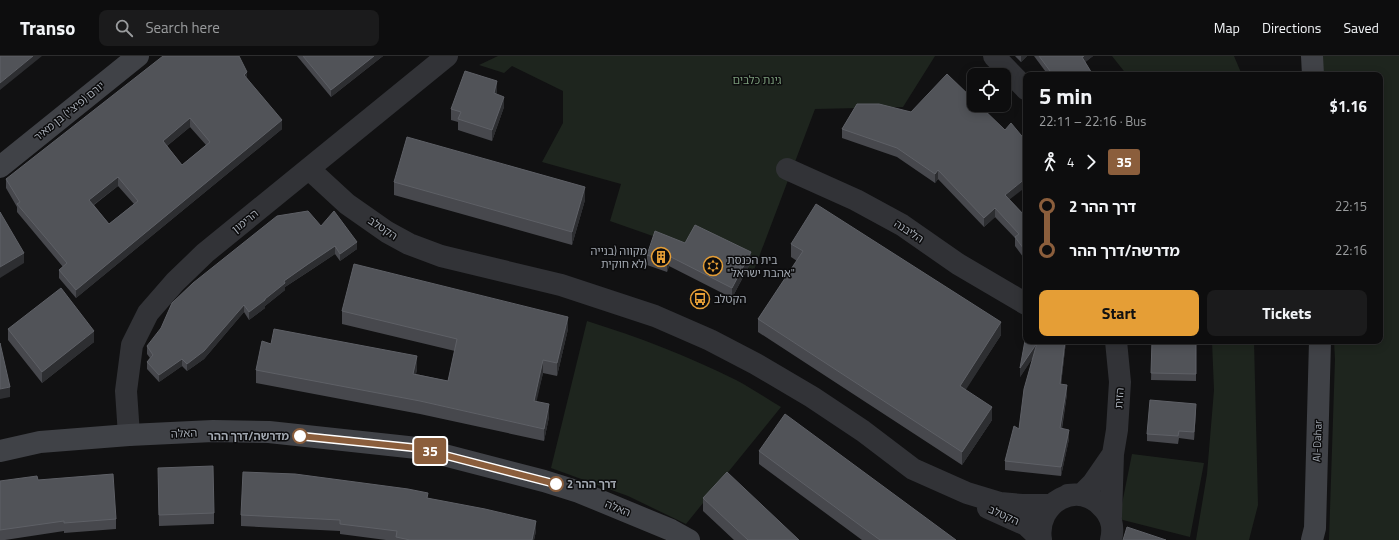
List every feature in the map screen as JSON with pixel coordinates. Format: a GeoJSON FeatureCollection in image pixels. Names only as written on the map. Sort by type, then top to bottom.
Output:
{"type":"FeatureCollection","features":[{"type":"Feature","properties":{"kind":"street","name":"יורם (פיצ'י) בן מאיר"},"geometry":{"type":"LineString","coordinates":[[0,166],[138,56]]}},
{"type":"Feature","properties":{"kind":"street","name":"הרימון"},"geometry":{"type":"LineString","coordinates":[[129,435],[126,391],[132,345],[148,313],[175,282],[205,253],[447,56]]}},
{"type":"Feature","properties":{"kind":"street"},"geometry":{"type":"LineString","coordinates":[[994,56],[1023,86]]}},
{"type":"Feature","properties":{"kind":"street"},"geometry":{"type":"LineString","coordinates":[[1312,56],[1313,72]]}},
{"type":"Feature","properties":{"kind":"street","name":"הקטלב"},"geometry":{"type":"LineString","coordinates":[[309,169],[347,204],[387,232],[409,244],[441,256],[561,285],[655,316],[710,340],[756,364],[812,397],[863,431],[913,469],[967,493],[1000,503],[1022,505],[1086,496],[1098,501],[1111,517]]}},
{"type":"Feature","properties":{"kind":"street","name":"הליבנה"},"geometry":{"type":"LineString","coordinates":[[787,169],[856,200],[902,225],[958,264],[1023,302]]}},
{"type":"Feature","properties":{"kind":"street","name":"הזית"},"geometry":{"type":"LineString","coordinates":[[1111,540],[1113,454],[1120,382],[1116,344]]}},
{"type":"Feature","properties":{"kind":"street","name":"Al-Dahar"},"geometry":{"type":"LineString","coordinates":[[1312,540],[1315,528],[1320,344]]}},
{"type":"Feature","properties":{"kind":"street","name":"האלה"},"geometry":{"type":"LineString","coordinates":[[0,451],[40,442],[129,435],[213,432],[269,432],[417,448],[551,483],[579,492],[671,530],[689,540]]}},
{"type":"Feature","properties":{"kind":"street","name":"הזית"},"geometry":{"type":"LineString","coordinates":[[1060,500],[1082,494],[1093,483],[1113,454]]}},
{"type":"Feature","properties":{"kind":"street","name":"הקטלב"},"geometry":{"type":"LineString","coordinates":[[967,493],[979,504],[1026,525],[1041,539]]}},
{"type":"Feature","properties":{"kind":"street"},"geometry":{"type":"LineString","coordinates":[[1041,539],[1040,525],[1044,513],[1060,500]]}},
{"type":"Feature","properties":{"kind":"green space","name":"גינת כלבים"},"geometry":{"type":"Polygon","coordinates":[[[498,56],[935,56],[903,107],[815,109],[754,270],[610,221],[621,184],[542,162],[563,123],[563,91],[512,66],[504,73],[479,65],[498,56]]]}},
{"type":"Feature","properties":{"kind":"green space"},"geometry":{"type":"Polygon","coordinates":[[[1112,56],[1234,56],[1241,72],[1125,72],[1112,56]]]}},
{"type":"Feature","properties":{"kind":"green space"},"geometry":{"type":"Polygon","coordinates":[[[1322,56],[1399,56],[1399,540],[1329,540],[1335,359],[1334,344],[1383,344],[1383,72],[1322,72],[1322,56]]]}},
{"type":"Feature","properties":{"kind":"green space"},"geometry":{"type":"Polygon","coordinates":[[[587,321],[644,340],[700,363],[736,380],[781,407],[686,524],[628,496],[551,468],[587,321]]]}},
{"type":"Feature","properties":{"kind":"green space"},"geometry":{"type":"Polygon","coordinates":[[[1212,344],[1254,344],[1258,505],[1249,540],[1196,540],[1207,474],[1214,390],[1212,344]]]}},
{"type":"Feature","properties":{"kind":"green space"},"geometry":{"type":"Polygon","coordinates":[[[1132,454],[1204,463],[1190,537],[1119,519],[1132,454]]]}},
{"type":"Feature","properties":{"kind":"building"},"geometry":{"type":"Polygon","coordinates":[[[0,56],[33,56],[0,83],[0,56]]]}},
{"type":"Feature","properties":{"kind":"building"},"geometry":{"type":"Polygon","coordinates":[[[163,56],[239,56],[247,72],[244,75],[282,120],[76,290],[59,270],[67,263],[17,204],[20,202],[6,179],[163,56]],[[190,118],[163,141],[182,165],[210,142],[190,118]],[[118,177],[89,200],[109,224],[138,201],[118,177]]]}},
{"type":"Feature","properties":{"kind":"building"},"geometry":{"type":"Polygon","coordinates":[[[303,56],[374,56],[331,90],[303,56]]]}},
{"type":"Feature","properties":{"kind":"building"},"geometry":{"type":"Polygon","coordinates":[[[1039,56],[1084,56],[1082,57],[1091,72],[1051,72],[1039,56]]]}},
{"type":"Feature","properties":{"kind":"building"},"geometry":{"type":"Polygon","coordinates":[[[465,71],[497,81],[494,93],[504,97],[492,130],[458,119],[461,112],[451,109],[465,71]]]}},
{"type":"Feature","properties":{"kind":"building"},"geometry":{"type":"Polygon","coordinates":[[[947,74],[967,93],[967,112],[986,112],[1005,130],[1011,123],[1023,137],[1023,180],[1005,195],[1023,214],[1023,248],[1015,237],[1019,234],[995,208],[984,218],[938,170],[935,174],[897,148],[842,129],[857,104],[879,104],[911,112],[947,74]]]}},
{"type":"Feature","properties":{"kind":"building"},"geometry":{"type":"Polygon","coordinates":[[[407,137],[585,187],[572,232],[394,182],[407,137]]]}},
{"type":"Feature","properties":{"kind":"building"},"geometry":{"type":"Polygon","coordinates":[[[816,204],[1001,322],[960,386],[992,407],[962,452],[758,319],[803,251],[791,244],[816,204]]]}},
{"type":"Feature","properties":{"kind":"building"},"geometry":{"type":"Polygon","coordinates":[[[308,211],[321,226],[334,211],[357,242],[340,254],[335,246],[284,281],[285,283],[249,312],[244,305],[204,351],[187,364],[182,359],[159,375],[147,362],[153,355],[147,346],[161,328],[172,303],[193,283],[277,216],[308,211]]]}},
{"type":"Feature","properties":{"kind":"building"},"geometry":{"type":"Polygon","coordinates":[[[0,212],[24,253],[0,267],[0,212]]]}},
{"type":"Feature","properties":{"kind":"building"},"geometry":{"type":"Polygon","coordinates":[[[695,225],[751,252],[732,288],[669,256],[667,262],[647,255],[655,231],[685,243],[695,225]]]}},
{"type":"Feature","properties":{"kind":"building"},"geometry":{"type":"Polygon","coordinates":[[[354,264],[568,317],[557,363],[543,360],[534,401],[549,404],[544,429],[420,401],[256,370],[262,341],[271,344],[274,329],[417,356],[413,374],[448,381],[457,339],[342,311],[354,264]]]}},
{"type":"Feature","properties":{"kind":"building"},"geometry":{"type":"Polygon","coordinates":[[[61,288],[94,331],[42,372],[8,329],[61,288]]]}},
{"type":"Feature","properties":{"kind":"building"},"geometry":{"type":"Polygon","coordinates":[[[0,343],[10,387],[0,389],[0,343]]]}},
{"type":"Feature","properties":{"kind":"building"},"geometry":{"type":"Polygon","coordinates":[[[1024,344],[1036,344],[1020,368],[1024,344]]]}},
{"type":"Feature","properties":{"kind":"building"},"geometry":{"type":"Polygon","coordinates":[[[1037,344],[1065,344],[1060,384],[1067,385],[1060,428],[1069,430],[1061,467],[1005,461],[1014,426],[1019,429],[1024,389],[1037,344]]]}},
{"type":"Feature","properties":{"kind":"building"},"geometry":{"type":"Polygon","coordinates":[[[1152,344],[1196,344],[1196,374],[1151,373],[1152,344]]]}},
{"type":"Feature","properties":{"kind":"building"},"geometry":{"type":"Polygon","coordinates":[[[1150,400],[1196,404],[1194,432],[1179,431],[1178,436],[1147,434],[1150,400]]]}},
{"type":"Feature","properties":{"kind":"building"},"geometry":{"type":"Polygon","coordinates":[[[785,414],[956,540],[880,540],[759,451],[785,414]]]}},
{"type":"Feature","properties":{"kind":"building"},"geometry":{"type":"Polygon","coordinates":[[[213,466],[214,513],[159,515],[158,468],[213,466]]]}},
{"type":"Feature","properties":{"kind":"building"},"geometry":{"type":"Polygon","coordinates":[[[243,472],[295,474],[408,489],[428,493],[427,498],[485,509],[536,521],[532,540],[410,540],[396,537],[397,531],[340,524],[340,520],[241,515],[243,472]]]}},
{"type":"Feature","properties":{"kind":"building"},"geometry":{"type":"Polygon","coordinates":[[[727,472],[799,540],[748,540],[703,498],[727,472]]]}},
{"type":"Feature","properties":{"kind":"building"},"geometry":{"type":"Polygon","coordinates":[[[113,474],[116,519],[64,523],[64,521],[0,530],[0,481],[37,476],[38,480],[113,474]]]}},
{"type":"Feature","properties":{"kind":"building"},"geometry":{"type":"Polygon","coordinates":[[[1127,527],[1166,540],[1123,540],[1127,527]]]}},
{"type":"Feature","properties":{"kind":"bus line","name":"35"},"geometry":{"type":"LineString","coordinates":[[300,436],[417,448],[556,484]]}},
{"type":"Feature","properties":{"kind":"place","name":"מקווה (בנייה לא חוקית)"},"geometry":{"type":"Point","coordinates":[661,257]}},
{"type":"Feature","properties":{"kind":"place","name":"בית הכנסת \"אהבת ישראל\""},"geometry":{"type":"Point","coordinates":[713,266]}},
{"type":"Feature","properties":{"kind":"place","name":"הקטלב"},"geometry":{"type":"Point","coordinates":[700,299]}},
{"type":"Feature","properties":{"kind":"place","name":"מדרשה/דרך ההר"},"geometry":{"type":"Point","coordinates":[300,436]}},
{"type":"Feature","properties":{"kind":"place","name":"דרך ההר 2"},"geometry":{"type":"Point","coordinates":[556,484]}}]}
